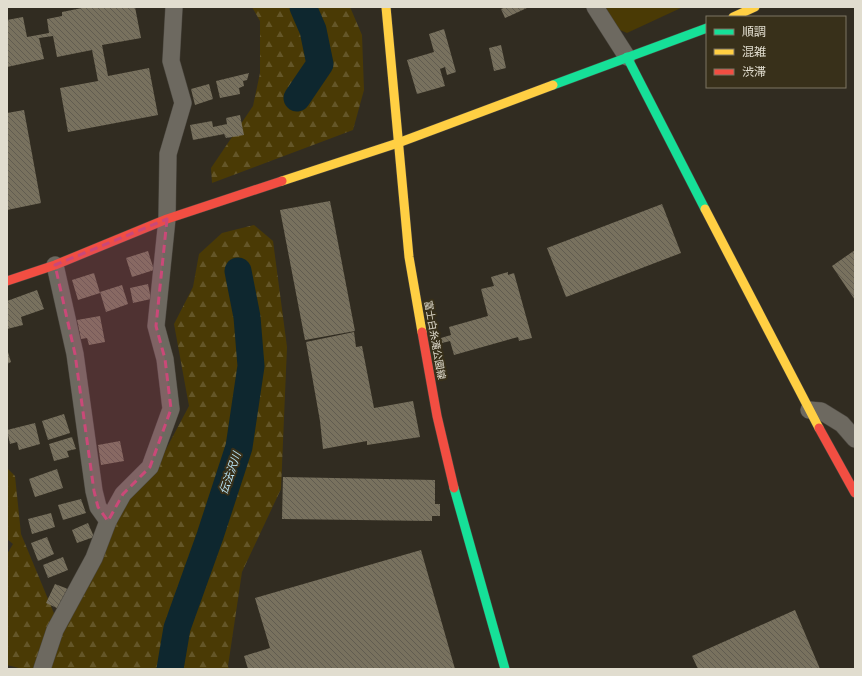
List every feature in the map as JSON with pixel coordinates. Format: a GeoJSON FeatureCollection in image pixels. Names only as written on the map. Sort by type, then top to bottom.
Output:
{"type":"FeatureCollection","features":[{"type":"Feature","properties":{"kind":"street"},"geometry":{"type":"LineString","coordinates":[[42,669],[55,630],[94,558],[108,521],[123,494],[150,467],[171,409],[165,359],[156,326],[167,219],[168,154],[183,104],[170,61],[174,7]]}},
{"type":"Feature","properties":{"kind":"street","name":"富士白糸滝公園線"},"geometry":{"type":"LineString","coordinates":[[386,7],[409,257],[437,416],[452,482],[505,669]]}},
{"type":"Feature","properties":{"kind":"street"},"geometry":{"type":"LineString","coordinates":[[595,7],[627,57],[809,410],[855,493]]}},
{"type":"Feature","properties":{"kind":"street"},"geometry":{"type":"LineString","coordinates":[[735,16],[755,7]]}},
{"type":"Feature","properties":{"kind":"street"},"geometry":{"type":"LineString","coordinates":[[7,281],[55,265],[167,219],[398,143],[706,28]]}},
{"type":"Feature","properties":{"kind":"street"},"geometry":{"type":"LineString","coordinates":[[55,265],[75,354],[94,491],[98,507],[108,521]]}},
{"type":"Feature","properties":{"kind":"street"},"geometry":{"type":"LineString","coordinates":[[809,410],[821,411],[842,424],[855,440]]}},
{"type":"Feature","properties":{"kind":"highlighted area"},"geometry":{"type":"Polygon","coordinates":[[[167,219],[156,326],[165,359],[171,409],[150,467],[123,494],[108,521],[98,507],[94,491],[75,354],[55,265],[167,219]]]}},
{"type":"Feature","properties":{"kind":"green space"},"geometry":{"type":"Polygon","coordinates":[[[252,7],[350,7],[362,35],[364,90],[353,130],[212,183],[211,168],[253,106],[260,73],[260,21],[252,7]]]}},
{"type":"Feature","properties":{"kind":"green space"},"geometry":{"type":"Polygon","coordinates":[[[604,7],[683,7],[627,33],[620,30],[604,7]]]}},
{"type":"Feature","properties":{"kind":"green space"},"geometry":{"type":"Polygon","coordinates":[[[254,225],[273,241],[287,347],[281,489],[242,572],[228,666],[229,669],[23,669],[7,665],[7,554],[13,544],[7,539],[7,468],[15,476],[21,534],[58,623],[117,504],[164,453],[189,406],[174,324],[193,287],[199,254],[222,233],[254,225]]]}},
{"type":"Feature","properties":{"kind":"building"},"geometry":{"type":"Polygon","coordinates":[[[87,7],[135,7],[141,38],[102,45],[108,76],[149,68],[158,115],[68,132],[60,88],[98,81],[92,50],[57,57],[53,36],[39,38],[44,59],[7,67],[7,20],[23,17],[27,37],[49,33],[47,19],[62,16],[62,12],[87,7]]]}},
{"type":"Feature","properties":{"kind":"building"},"geometry":{"type":"Polygon","coordinates":[[[506,7],[529,7],[505,18],[501,9],[506,7]]]}},
{"type":"Feature","properties":{"kind":"building"},"geometry":{"type":"Polygon","coordinates":[[[444,29],[456,72],[447,75],[445,67],[440,69],[445,86],[417,94],[407,60],[434,52],[429,34],[444,29]]]}},
{"type":"Feature","properties":{"kind":"building"},"geometry":{"type":"Polygon","coordinates":[[[501,45],[506,68],[494,71],[489,48],[501,45]]]}},
{"type":"Feature","properties":{"kind":"building"},"geometry":{"type":"Polygon","coordinates":[[[249,73],[247,80],[243,81],[244,86],[239,88],[240,94],[220,98],[216,81],[249,73]]]}},
{"type":"Feature","properties":{"kind":"building"},"geometry":{"type":"Polygon","coordinates":[[[209,84],[213,99],[195,105],[191,89],[209,84]]]}},
{"type":"Feature","properties":{"kind":"building"},"geometry":{"type":"Polygon","coordinates":[[[24,110],[41,203],[7,210],[7,113],[24,110]]]}},
{"type":"Feature","properties":{"kind":"building"},"geometry":{"type":"Polygon","coordinates":[[[240,115],[244,135],[226,138],[224,134],[193,140],[190,125],[212,121],[213,127],[227,124],[226,118],[240,115]]]}},
{"type":"Feature","properties":{"kind":"building"},"geometry":{"type":"Polygon","coordinates":[[[330,201],[355,331],[305,340],[280,210],[330,201]]]}},
{"type":"Feature","properties":{"kind":"building"},"geometry":{"type":"Polygon","coordinates":[[[662,204],[681,253],[566,297],[547,248],[662,204]]]}},
{"type":"Feature","properties":{"kind":"building"},"geometry":{"type":"Polygon","coordinates":[[[855,250],[855,300],[832,266],[855,250]]]}},
{"type":"Feature","properties":{"kind":"building"},"geometry":{"type":"Polygon","coordinates":[[[148,251],[154,270],[132,277],[126,258],[148,251]]]}},
{"type":"Feature","properties":{"kind":"building"},"geometry":{"type":"Polygon","coordinates":[[[508,272],[508,275],[514,273],[532,338],[519,341],[518,337],[454,355],[450,341],[442,343],[441,338],[451,335],[449,327],[488,316],[481,289],[494,286],[491,277],[508,272]]]}},
{"type":"Feature","properties":{"kind":"building"},"geometry":{"type":"Polygon","coordinates":[[[94,273],[100,293],[78,300],[72,280],[94,273]]]}},
{"type":"Feature","properties":{"kind":"building"},"geometry":{"type":"Polygon","coordinates":[[[148,284],[151,299],[133,303],[130,288],[148,284]]]}},
{"type":"Feature","properties":{"kind":"building"},"geometry":{"type":"Polygon","coordinates":[[[122,285],[128,304],[106,312],[100,292],[122,285]]]}},
{"type":"Feature","properties":{"kind":"building"},"geometry":{"type":"Polygon","coordinates":[[[37,290],[44,309],[21,317],[23,325],[7,329],[7,301],[37,290]]]}},
{"type":"Feature","properties":{"kind":"building"},"geometry":{"type":"Polygon","coordinates":[[[100,316],[105,342],[89,345],[87,338],[81,339],[77,320],[100,316]]]}},
{"type":"Feature","properties":{"kind":"building"},"geometry":{"type":"Polygon","coordinates":[[[354,332],[356,347],[362,346],[374,408],[413,401],[420,437],[367,445],[367,441],[323,449],[320,421],[306,342],[354,332]]]}},
{"type":"Feature","properties":{"kind":"building"},"geometry":{"type":"Polygon","coordinates":[[[7,349],[11,362],[7,364],[7,349]]]}},
{"type":"Feature","properties":{"kind":"building"},"geometry":{"type":"Polygon","coordinates":[[[64,414],[70,433],[48,440],[42,421],[64,414]]]}},
{"type":"Feature","properties":{"kind":"building"},"geometry":{"type":"Polygon","coordinates":[[[35,423],[40,444],[19,450],[17,442],[10,444],[7,430],[35,423]]]}},
{"type":"Feature","properties":{"kind":"building"},"geometry":{"type":"Polygon","coordinates":[[[72,437],[76,449],[67,451],[69,457],[54,461],[49,444],[72,437]]]}},
{"type":"Feature","properties":{"kind":"building"},"geometry":{"type":"Polygon","coordinates":[[[120,441],[124,461],[101,465],[98,445],[120,441]]]}},
{"type":"Feature","properties":{"kind":"building"},"geometry":{"type":"Polygon","coordinates":[[[57,469],[63,488],[35,497],[29,479],[57,469]]]}},
{"type":"Feature","properties":{"kind":"building"},"geometry":{"type":"Polygon","coordinates":[[[283,477],[435,480],[435,504],[440,504],[440,516],[432,516],[432,521],[282,519],[283,477]]]}},
{"type":"Feature","properties":{"kind":"building"},"geometry":{"type":"Polygon","coordinates":[[[81,499],[86,513],[63,520],[58,505],[81,499]]]}},
{"type":"Feature","properties":{"kind":"building"},"geometry":{"type":"Polygon","coordinates":[[[51,513],[55,527],[32,534],[28,519],[51,513]]]}},
{"type":"Feature","properties":{"kind":"building"},"geometry":{"type":"Polygon","coordinates":[[[88,523],[94,537],[77,543],[72,530],[88,523]]]}},
{"type":"Feature","properties":{"kind":"building"},"geometry":{"type":"Polygon","coordinates":[[[47,537],[54,554],[38,561],[31,543],[47,537]]]}},
{"type":"Feature","properties":{"kind":"building"},"geometry":{"type":"Polygon","coordinates":[[[421,550],[455,669],[248,669],[244,656],[270,648],[255,598],[421,550]]]}},
{"type":"Feature","properties":{"kind":"building"},"geometry":{"type":"Polygon","coordinates":[[[63,557],[68,570],[48,578],[43,565],[63,557]]]}},
{"type":"Feature","properties":{"kind":"building"},"geometry":{"type":"Polygon","coordinates":[[[55,584],[68,589],[59,609],[46,603],[55,584]]]}},
{"type":"Feature","properties":{"kind":"building"},"geometry":{"type":"Polygon","coordinates":[[[795,610],[820,669],[698,669],[692,656],[795,610]]]}},
{"type":"Feature","properties":{"kind":"waterway","name":"伝法沢川"},"geometry":{"type":"LineString","coordinates":[[297,98],[320,64],[313,30],[303,7]]}},
{"type":"Feature","properties":{"kind":"waterway","name":"伝法沢川"},"geometry":{"type":"LineString","coordinates":[[170,669],[177,628],[210,536],[239,447],[251,366],[247,317],[238,271]]}},
{"type":"Feature","properties":{"kind":"traffic: fast"},"geometry":{"type":"LineString","coordinates":[[553,85],[706,28]]}},
{"type":"Feature","properties":{"kind":"traffic: fast"},"geometry":{"type":"LineString","coordinates":[[627,57],[705,209]]}},
{"type":"Feature","properties":{"kind":"traffic: fast"},"geometry":{"type":"LineString","coordinates":[[454,488],[505,669]]}},
{"type":"Feature","properties":{"kind":"traffic: slow"},"geometry":{"type":"LineString","coordinates":[[386,7],[409,257],[422,332]]}},
{"type":"Feature","properties":{"kind":"traffic: slow"},"geometry":{"type":"LineString","coordinates":[[735,16],[755,7]]}},
{"type":"Feature","properties":{"kind":"traffic: slow"},"geometry":{"type":"LineString","coordinates":[[282,181],[398,143],[553,85]]}},
{"type":"Feature","properties":{"kind":"traffic: slow"},"geometry":{"type":"LineString","coordinates":[[705,209],[819,428]]}},
{"type":"Feature","properties":{"kind":"traffic: jam"},"geometry":{"type":"LineString","coordinates":[[7,281],[55,265],[167,219],[282,181]]}},
{"type":"Feature","properties":{"kind":"traffic: jam"},"geometry":{"type":"LineString","coordinates":[[422,332],[437,416],[454,488]]}},
{"type":"Feature","properties":{"kind":"traffic: jam"},"geometry":{"type":"LineString","coordinates":[[819,428],[855,493]]}}]}
